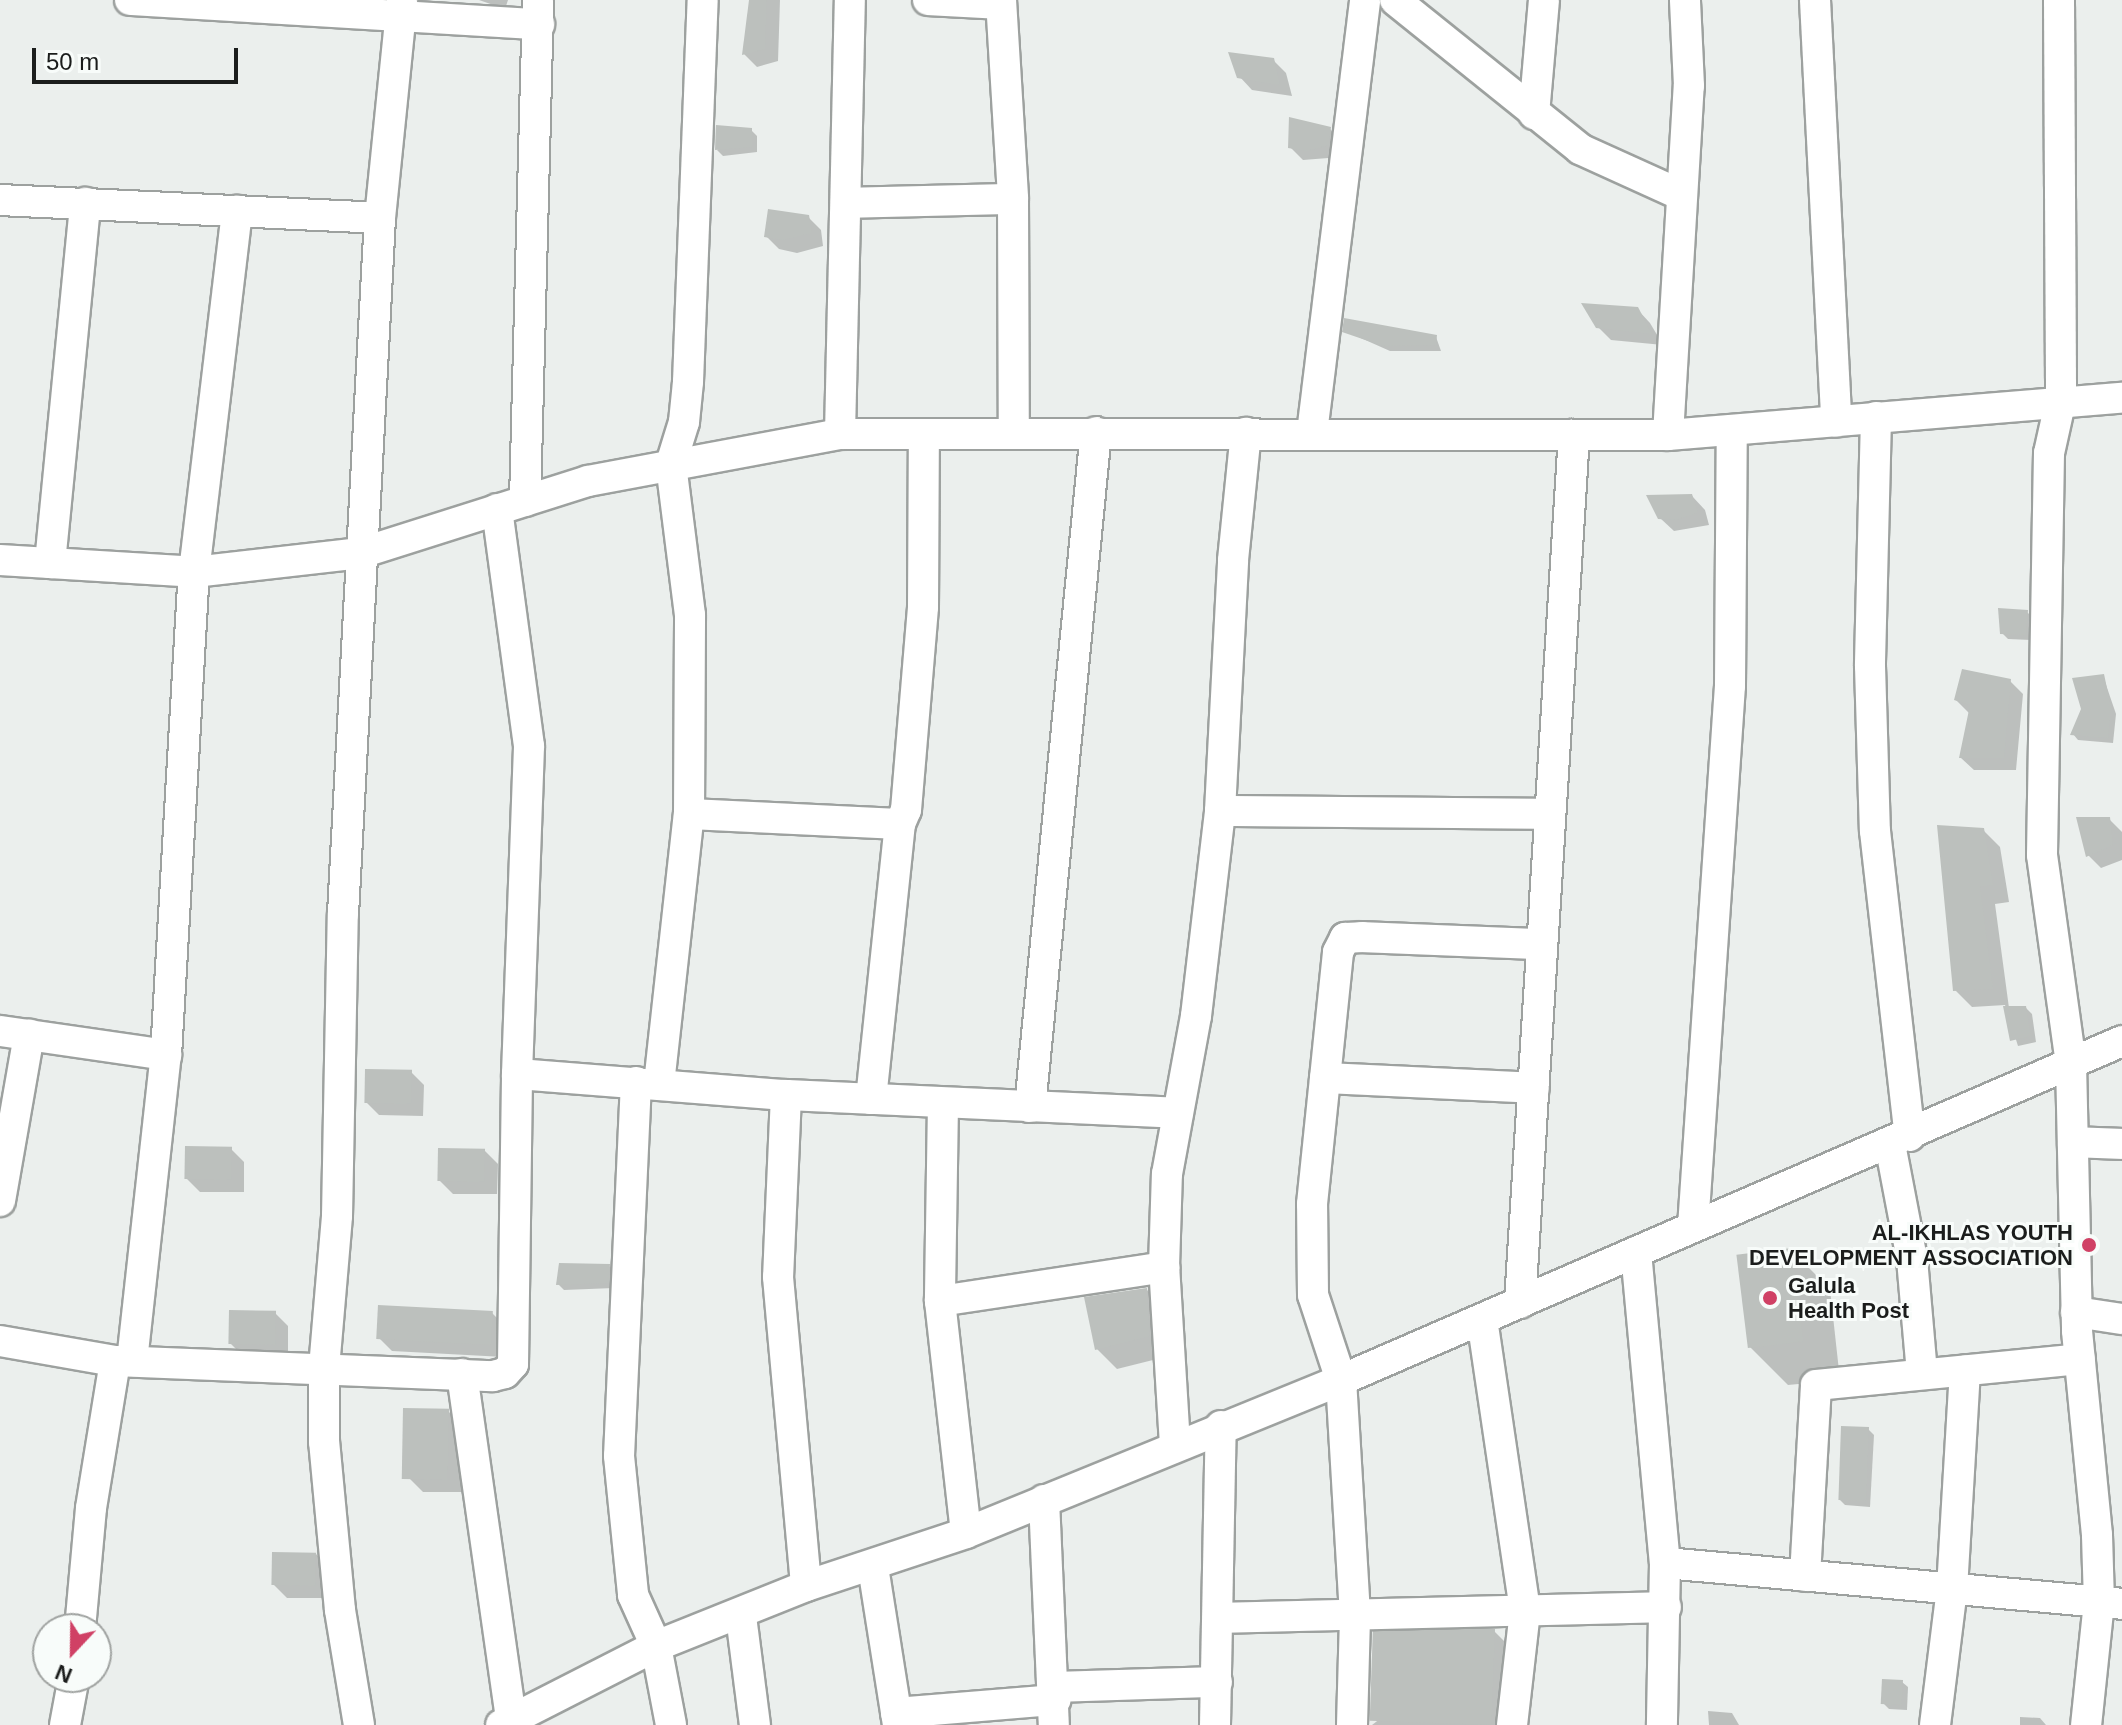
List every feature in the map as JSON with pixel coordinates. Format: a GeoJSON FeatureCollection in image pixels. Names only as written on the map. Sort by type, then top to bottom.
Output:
{"type":"FeatureCollection","features":[{"type":"Feature","properties":{"kind":"street"},"geometry":{"type":"LineString","coordinates":[[0,1341],[124,1361],[462,1374],[505,1373],[515,1352],[517,1074],[529,746],[511,505],[538,12],[130,0]]}},
{"type":"Feature","properties":{"kind":"street"},"geometry":{"type":"LineString","coordinates":[[671,1725],[656,1646],[633,1595],[619,1456],[647,1083],[689,814],[690,615],[671,464],[684,422],[688,382],[703,0]]}},
{"type":"Feature","properties":{"kind":"street"},"geometry":{"type":"LineString","coordinates":[[840,434],[850,0]]}},
{"type":"Feature","properties":{"kind":"street"},"geometry":{"type":"LineString","coordinates":[[928,0],[1001,2],[1013,199],[1014,431]]}},
{"type":"Feature","properties":{"kind":"street"},"geometry":{"type":"LineString","coordinates":[[1312,433],[1365,0]]}},
{"type":"Feature","properties":{"kind":"street"},"geometry":{"type":"LineString","coordinates":[[1395,0],[1580,149],[1679,194]]}},
{"type":"Feature","properties":{"kind":"street"},"geometry":{"type":"LineString","coordinates":[[1534,114],[1544,0]]}},
{"type":"Feature","properties":{"kind":"street"},"geometry":{"type":"LineString","coordinates":[[1668,435],[1679,194],[1689,86],[1685,0]]}},
{"type":"Feature","properties":{"kind":"street"},"geometry":{"type":"LineString","coordinates":[[1815,0],[1836,421]]}},
{"type":"Feature","properties":{"kind":"street"},"geometry":{"type":"LineString","coordinates":[[2059,0],[2061,399],[2049,453],[2042,855],[2071,1063],[2076,1312],[2110,1603],[2086,1725]]}},
{"type":"Feature","properties":{"kind":"street"},"geometry":{"type":"LineString","coordinates":[[359,1725],[340,1610],[324,1442],[324,1368],[337,1216],[343,914],[361,553],[380,218],[401,9]]}},
{"type":"Feature","properties":{"kind":"street"},"geometry":{"type":"LineString","coordinates":[[846,203],[1013,199]]}},
{"type":"Feature","properties":{"kind":"street"},"geometry":{"type":"LineString","coordinates":[[0,200],[380,218]]}},
{"type":"Feature","properties":{"kind":"street"},"geometry":{"type":"LineString","coordinates":[[50,563],[85,203]]}},
{"type":"Feature","properties":{"kind":"street"},"geometry":{"type":"LineString","coordinates":[[81,1613],[91,1508],[124,1361],[166,1055],[194,572],[237,211]]}},
{"type":"Feature","properties":{"kind":"street"},"geometry":{"type":"LineString","coordinates":[[0,560],[194,572],[361,553],[511,505],[671,464],[840,434],[1014,431],[1668,435],[2061,399],[2122,398]]}},
{"type":"Feature","properties":{"kind":"street"},"geometry":{"type":"LineString","coordinates":[[1876,417],[1870,666],[1875,831],[1922,1373]]}},
{"type":"Feature","properties":{"kind":"street"},"geometry":{"type":"LineString","coordinates":[[1693,1227],[1730,686],[1732,430]]}},
{"type":"Feature","properties":{"kind":"street"},"geometry":{"type":"LineString","coordinates":[[1030,1107],[1096,432]]}},
{"type":"Feature","properties":{"kind":"street"},"geometry":{"type":"LineString","coordinates":[[1175,1445],[1164,1267],[1167,1174],[1196,1016],[1220,811],[1233,560],[1246,433]]}},
{"type":"Feature","properties":{"kind":"street"},"geometry":{"type":"LineString","coordinates":[[871,1099],[900,824],[906,810],[923,607],[924,434]]}},
{"type":"Feature","properties":{"kind":"street"},"geometry":{"type":"LineString","coordinates":[[1520,1303],[1574,435]]}},
{"type":"Feature","properties":{"kind":"street"},"geometry":{"type":"LineString","coordinates":[[1220,811],[1549,814]]}},
{"type":"Feature","properties":{"kind":"street"},"geometry":{"type":"LineString","coordinates":[[689,814],[900,824]]}},
{"type":"Feature","properties":{"kind":"street"},"geometry":{"type":"LineString","coordinates":[[1352,1725],[1355,1615],[1341,1380],[1313,1295],[1312,1204],[1338,952],[1345,938],[1540,944]]}},
{"type":"Feature","properties":{"kind":"street"},"geometry":{"type":"LineString","coordinates":[[0,1201],[14,1033],[166,1055]]}},
{"type":"Feature","properties":{"kind":"street"},"geometry":{"type":"LineString","coordinates":[[462,1374],[506,1723],[656,1646],[741,1616],[806,1586],[873,1567],[966,1533],[1221,1426],[1341,1380],[1900,1140],[2122,1041]]}},
{"type":"Feature","properties":{"kind":"street"},"geometry":{"type":"LineString","coordinates":[[517,1074],[786,1095],[1178,1113]]}},
{"type":"Feature","properties":{"kind":"street"},"geometry":{"type":"LineString","coordinates":[[1325,1078],[1534,1088]]}},
{"type":"Feature","properties":{"kind":"street"},"geometry":{"type":"LineString","coordinates":[[786,1095],[778,1277],[806,1586]]}},
{"type":"Feature","properties":{"kind":"street"},"geometry":{"type":"LineString","coordinates":[[943,1103],[940,1301],[966,1533]]}},
{"type":"Feature","properties":{"kind":"street"},"geometry":{"type":"LineString","coordinates":[[2073,1142],[2122,1144]]}},
{"type":"Feature","properties":{"kind":"street"},"geometry":{"type":"LineString","coordinates":[[1636,1252],[1665,1563],[1662,1725]]}},
{"type":"Feature","properties":{"kind":"street"},"geometry":{"type":"LineString","coordinates":[[940,1301],[1164,1267]]}},
{"type":"Feature","properties":{"kind":"street"},"geometry":{"type":"LineString","coordinates":[[2076,1312],[2122,1319]]}},
{"type":"Feature","properties":{"kind":"street"},"geometry":{"type":"LineString","coordinates":[[1482,1319],[1525,1611],[1512,1725]]}},
{"type":"Feature","properties":{"kind":"street"},"geometry":{"type":"LineString","coordinates":[[1805,1576],[1816,1385],[2080,1359]]}},
{"type":"Feature","properties":{"kind":"street"},"geometry":{"type":"LineString","coordinates":[[1935,1725],[1952,1589],[1965,1370]]}},
{"type":"Feature","properties":{"kind":"street"},"geometry":{"type":"LineString","coordinates":[[1215,1725],[1220,1618],[1221,1426]]}},
{"type":"Feature","properties":{"kind":"street"},"geometry":{"type":"LineString","coordinates":[[1044,1500],[1054,1704]]}},
{"type":"Feature","properties":{"kind":"street"},"geometry":{"type":"LineString","coordinates":[[1665,1563],[2110,1603]]}},
{"type":"Feature","properties":{"kind":"street"},"geometry":{"type":"LineString","coordinates":[[873,1567],[897,1719],[1054,1704],[1217,1682]]}},
{"type":"Feature","properties":{"kind":"street"},"geometry":{"type":"LineString","coordinates":[[1220,1618],[1666,1607]]}},
{"type":"Feature","properties":{"kind":"street"},"geometry":{"type":"LineString","coordinates":[[741,1616],[755,1725]]}},
{"type":"Feature","properties":{"kind":"street"},"geometry":{"type":"LineString","coordinates":[[65,1725],[71,1693]]}},
{"type":"Feature","properties":{"kind":"building"},"geometry":{"type":"Polygon","coordinates":[[[749,0],[767,0],[765,49],[742,55],[749,0]]]}},
{"type":"Feature","properties":{"kind":"building"},"geometry":{"type":"Polygon","coordinates":[[[1228,52],[1274,58],[1280,85],[1237,78],[1228,52]]]}},
{"type":"Feature","properties":{"kind":"building"},"geometry":{"type":"Polygon","coordinates":[[[1289,117],[1331,127],[1329,145],[1307,151],[1288,148],[1289,117]]]}},
{"type":"Feature","properties":{"kind":"building"},"geometry":{"type":"Polygon","coordinates":[[[716,125],[752,128],[752,147],[715,150],[716,125]]]}},
{"type":"Feature","properties":{"kind":"building"},"geometry":{"type":"Polygon","coordinates":[[[768,209],[809,215],[812,233],[783,240],[764,237],[768,209]]]}},
{"type":"Feature","properties":{"kind":"building"},"geometry":{"type":"Polygon","coordinates":[[[1581,303],[1638,307],[1652,334],[1596,328],[1581,303]]]}},
{"type":"Feature","properties":{"kind":"building"},"geometry":{"type":"Polygon","coordinates":[[[1344,318],[1437,335],[1436,345],[1383,346],[1342,332],[1344,318]]]}},
{"type":"Feature","properties":{"kind":"building"},"geometry":{"type":"Polygon","coordinates":[[[1692,494],[1698,513],[1675,520],[1658,519],[1646,495],[1692,494]]]}},
{"type":"Feature","properties":{"kind":"building"},"geometry":{"type":"Polygon","coordinates":[[[1998,608],[2028,610],[2026,635],[2000,634],[1998,608]]]}},
{"type":"Feature","properties":{"kind":"building"},"geometry":{"type":"Polygon","coordinates":[[[1962,669],[2011,679],[2004,758],[1959,758],[1970,705],[1954,700],[1962,669]]]}},
{"type":"Feature","properties":{"kind":"building"},"geometry":{"type":"Polygon","coordinates":[[[2104,674],[2111,707],[2108,738],[2070,735],[2081,709],[2072,678],[2104,674]]]}},
{"type":"Feature","properties":{"kind":"building"},"geometry":{"type":"Polygon","coordinates":[[[2076,817],[2110,817],[2113,845],[2086,857],[2076,817]]]}},
{"type":"Feature","properties":{"kind":"building"},"geometry":{"type":"Polygon","coordinates":[[[1937,825],[1984,828],[1993,885],[1980,887],[1993,989],[1953,991],[1937,825]]]}},
{"type":"Feature","properties":{"kind":"building"},"geometry":{"type":"Polygon","coordinates":[[[2003,1006],[2026,1006],[2031,1036],[2010,1041],[2003,1006]]]}},
{"type":"Feature","properties":{"kind":"building"},"geometry":{"type":"Polygon","coordinates":[[[365,1069],[412,1070],[411,1104],[364,1103],[365,1069]]]}},
{"type":"Feature","properties":{"kind":"building"},"geometry":{"type":"Polygon","coordinates":[[[185,1146],[232,1147],[231,1180],[184,1179],[185,1146]]]}},
{"type":"Feature","properties":{"kind":"building"},"geometry":{"type":"Polygon","coordinates":[[[438,1148],[485,1149],[484,1182],[437,1181],[438,1148]]]}},
{"type":"Feature","properties":{"kind":"building","name":"Galula Health Post"},"geometry":{"type":"Polygon","coordinates":[[[1792,1248],[1803,1341],[1748,1348],[1736,1255],[1792,1248]]]}},
{"type":"Feature","properties":{"kind":"building"},"geometry":{"type":"Polygon","coordinates":[[[559,1263],[610,1264],[609,1283],[556,1285],[559,1263]]]}},
{"type":"Feature","properties":{"kind":"building"},"geometry":{"type":"Polygon","coordinates":[[[1147,1288],[1150,1336],[1095,1350],[1084,1297],[1147,1288]]]}},
{"type":"Feature","properties":{"kind":"building"},"geometry":{"type":"Polygon","coordinates":[[[378,1305],[493,1311],[491,1345],[376,1339],[378,1305]]]}},
{"type":"Feature","properties":{"kind":"building"},"geometry":{"type":"Polygon","coordinates":[[[229,1310],[276,1311],[275,1345],[228,1344],[229,1310]]]}},
{"type":"Feature","properties":{"kind":"building"},"geometry":{"type":"Polygon","coordinates":[[[403,1408],[449,1409],[448,1480],[402,1479],[403,1408]]]}},
{"type":"Feature","properties":{"kind":"building"},"geometry":{"type":"Polygon","coordinates":[[[1841,1426],[1869,1427],[1866,1501],[1838,1500],[1841,1426]]]}},
{"type":"Feature","properties":{"kind":"building"},"geometry":{"type":"Polygon","coordinates":[[[272,1552],[316,1553],[315,1586],[271,1585],[272,1552]]]}},
{"type":"Feature","properties":{"kind":"building"},"geometry":{"type":"Polygon","coordinates":[[[1373,1625],[1495,1629],[1492,1725],[1370,1721],[1373,1625]]]}},
{"type":"Feature","properties":{"kind":"building"},"geometry":{"type":"Polygon","coordinates":[[[1882,1679],[1903,1680],[1902,1705],[1881,1704],[1882,1679]]]}},
{"type":"Feature","properties":{"kind":"place","name":"AL-IKHLAS YOUTH DEVELOPMENT ASSOCIATION"},"geometry":{"type":"Point","coordinates":[2089,1245]}},
{"type":"Feature","properties":{"kind":"place","name":"Galula Health Post"},"geometry":{"type":"Point","coordinates":[1770,1298]}}]}
